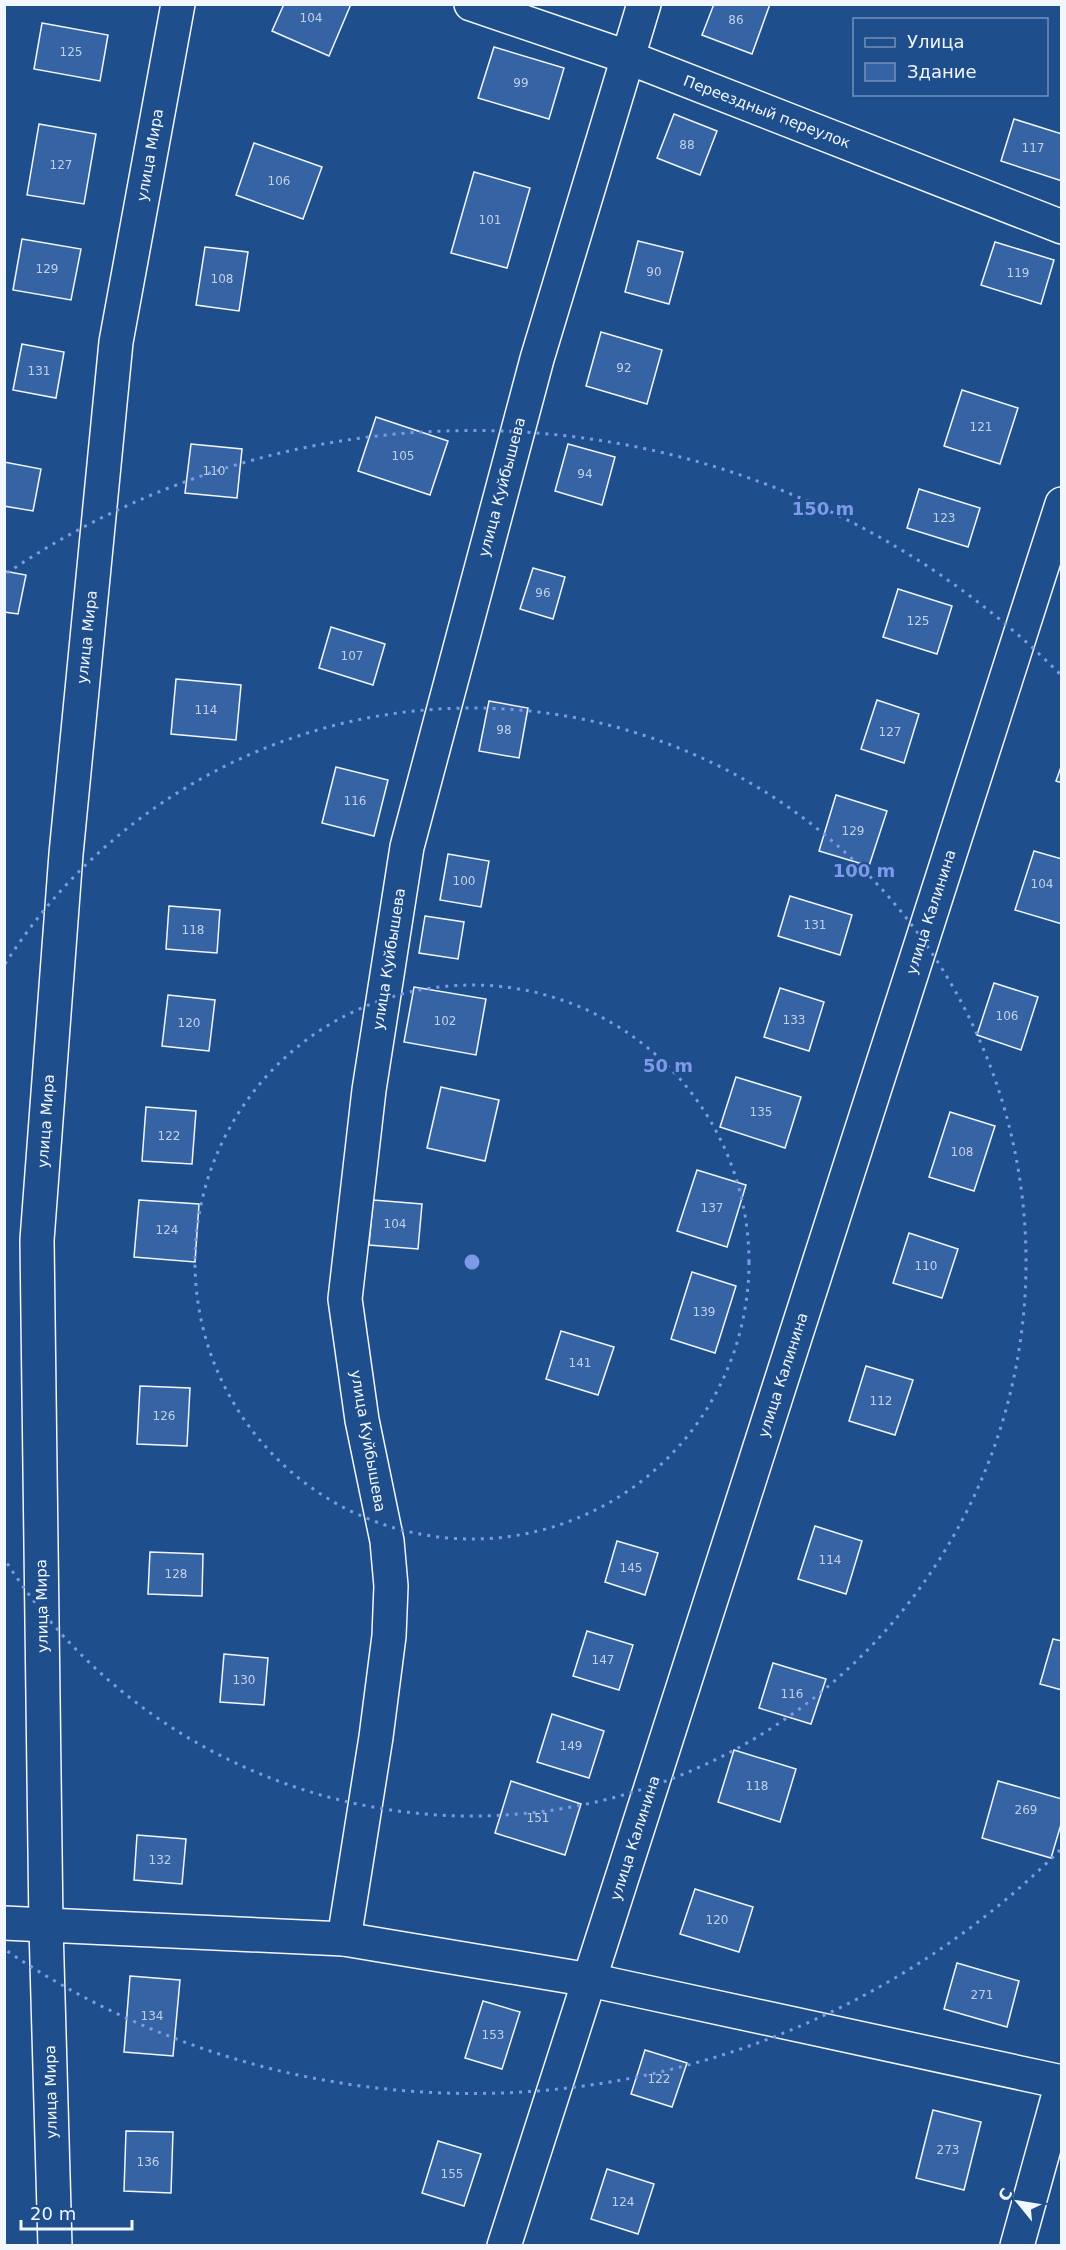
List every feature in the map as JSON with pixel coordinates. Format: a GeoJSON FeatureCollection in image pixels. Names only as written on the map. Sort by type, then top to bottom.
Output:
{"type":"FeatureCollection","features":[{"type":"Feature","properties":{"kind":"street","name":"улица Мира"},"geometry":{"type":"LineString","coordinates":[[55,2246],[46,1927],[38,1228],[67,842],[116,342],[178,4]]}},
{"type":"Feature","properties":{"kind":"street","name":"Переездный переулок"},"geometry":{"type":"LineString","coordinates":[[471,4],[627,57],[1062,227]]}},
{"type":"Feature","properties":{"kind":"street","name":"улица Куйбышева"},"geometry":{"type":"LineString","coordinates":[[344,1939],[379,1715],[389,1636],[391,1586],[387,1541],[362,1420],[345,1299],[369,1090],[407,847],[537,359],[644,4]]}},
{"type":"Feature","properties":{"kind":"street","name":"улица Калинина"},"geometry":{"type":"LineString","coordinates":[[504,2246],[1062,504]]}},
{"type":"Feature","properties":{"kind":"street"},"geometry":{"type":"LineString","coordinates":[[4,1923],[46,1927],[344,1939],[590,1980],[1062,2082],[1017,2246]]}},
{"type":"Feature","properties":{"kind":"building"},"geometry":{"type":"Polygon","coordinates":[[[284,4],[351,4],[329,56],[272,31],[284,4]]]}},
{"type":"Feature","properties":{"kind":"building"},"geometry":{"type":"Polygon","coordinates":[[[714,4],[770,4],[752,54],[702,35],[714,4]]]}},
{"type":"Feature","properties":{"kind":"building"},"geometry":{"type":"Polygon","coordinates":[[[42,23],[108,35],[100,81],[34,69],[42,23]]]}},
{"type":"Feature","properties":{"kind":"building"},"geometry":{"type":"Polygon","coordinates":[[[494,47],[564,68],[549,119],[478,98],[494,47]]]}},
{"type":"Feature","properties":{"kind":"building"},"geometry":{"type":"Polygon","coordinates":[[[674,114],[717,131],[700,175],[657,158],[674,114]]]}},
{"type":"Feature","properties":{"kind":"building"},"geometry":{"type":"Polygon","coordinates":[[[1014,119],[1062,134],[1062,181],[1001,161],[1014,119]]]}},
{"type":"Feature","properties":{"kind":"building"},"geometry":{"type":"Polygon","coordinates":[[[39,124],[96,134],[84,204],[27,195],[39,124]]]}},
{"type":"Feature","properties":{"kind":"building"},"geometry":{"type":"Polygon","coordinates":[[[254,143],[322,167],[303,219],[236,195],[254,143]]]}},
{"type":"Feature","properties":{"kind":"building"},"geometry":{"type":"Polygon","coordinates":[[[474,172],[530,188],[507,268],[451,253],[474,172]]]}},
{"type":"Feature","properties":{"kind":"building"},"geometry":{"type":"Polygon","coordinates":[[[22,239],[81,249],[71,300],[13,290],[22,239]]]}},
{"type":"Feature","properties":{"kind":"building"},"geometry":{"type":"Polygon","coordinates":[[[638,241],[683,252],[669,304],[625,292],[638,241]]]}},
{"type":"Feature","properties":{"kind":"building"},"geometry":{"type":"Polygon","coordinates":[[[995,242],[1054,260],[1041,304],[981,285],[995,242]]]}},
{"type":"Feature","properties":{"kind":"building"},"geometry":{"type":"Polygon","coordinates":[[[205,247],[248,252],[239,311],[196,305],[205,247]]]}},
{"type":"Feature","properties":{"kind":"building"},"geometry":{"type":"Polygon","coordinates":[[[601,332],[662,350],[647,404],[586,386],[601,332]]]}},
{"type":"Feature","properties":{"kind":"building"},"geometry":{"type":"Polygon","coordinates":[[[22,344],[64,352],[56,398],[13,390],[22,344]]]}},
{"type":"Feature","properties":{"kind":"building"},"geometry":{"type":"Polygon","coordinates":[[[962,390],[1018,408],[1000,464],[944,446],[962,390]]]}},
{"type":"Feature","properties":{"kind":"building"},"geometry":{"type":"Polygon","coordinates":[[[376,417],[448,441],[430,495],[358,471],[376,417]]]}},
{"type":"Feature","properties":{"kind":"building"},"geometry":{"type":"Polygon","coordinates":[[[191,444],[242,449],[237,498],[185,493],[191,444]]]}},
{"type":"Feature","properties":{"kind":"building"},"geometry":{"type":"Polygon","coordinates":[[[568,444],[615,457],[602,505],[555,491],[568,444]]]}},
{"type":"Feature","properties":{"kind":"building"},"geometry":{"type":"Polygon","coordinates":[[[4,462],[41,469],[33,511],[4,506],[4,462]]]}},
{"type":"Feature","properties":{"kind":"building"},"geometry":{"type":"Polygon","coordinates":[[[919,489],[980,508],[968,547],[907,528],[919,489]]]}},
{"type":"Feature","properties":{"kind":"building"},"geometry":{"type":"Polygon","coordinates":[[[533,568],[565,577],[553,619],[520,609],[533,568]]]}},
{"type":"Feature","properties":{"kind":"building"},"geometry":{"type":"Polygon","coordinates":[[[4,571],[26,575],[18,614],[4,612],[4,571]]]}},
{"type":"Feature","properties":{"kind":"building"},"geometry":{"type":"Polygon","coordinates":[[[898,589],[952,606],[937,654],[883,637],[898,589]]]}},
{"type":"Feature","properties":{"kind":"building"},"geometry":{"type":"Polygon","coordinates":[[[331,627],[385,644],[373,685],[319,668],[331,627]]]}},
{"type":"Feature","properties":{"kind":"building"},"geometry":{"type":"Polygon","coordinates":[[[176,679],[241,685],[236,740],[171,734],[176,679]]]}},
{"type":"Feature","properties":{"kind":"building"},"geometry":{"type":"Polygon","coordinates":[[[877,700],[919,714],[904,763],[861,749],[877,700]]]}},
{"type":"Feature","properties":{"kind":"building"},"geometry":{"type":"Polygon","coordinates":[[[489,701],[528,708],[519,758],[479,751],[489,701]]]}},
{"type":"Feature","properties":{"kind":"building"},"geometry":{"type":"Polygon","coordinates":[[[1062,764],[1062,783],[1056,781],[1062,764]]]}},
{"type":"Feature","properties":{"kind":"building"},"geometry":{"type":"Polygon","coordinates":[[[336,767],[388,780],[374,836],[322,823],[336,767]]]}},
{"type":"Feature","properties":{"kind":"building"},"geometry":{"type":"Polygon","coordinates":[[[836,795],[887,811],[869,866],[819,851],[836,795]]]}},
{"type":"Feature","properties":{"kind":"building"},"geometry":{"type":"Polygon","coordinates":[[[1034,851],[1062,859],[1062,924],[1015,910],[1034,851]]]}},
{"type":"Feature","properties":{"kind":"building"},"geometry":{"type":"Polygon","coordinates":[[[448,854],[489,861],[481,907],[440,900],[448,854]]]}},
{"type":"Feature","properties":{"kind":"building"},"geometry":{"type":"Polygon","coordinates":[[[790,896],[852,915],[840,955],[778,936],[790,896]]]}},
{"type":"Feature","properties":{"kind":"building"},"geometry":{"type":"Polygon","coordinates":[[[169,906],[220,910],[217,953],[166,949],[169,906]]]}},
{"type":"Feature","properties":{"kind":"building"},"geometry":{"type":"Polygon","coordinates":[[[425,916],[464,922],[458,959],[419,953],[425,916]]]}},
{"type":"Feature","properties":{"kind":"building"},"geometry":{"type":"Polygon","coordinates":[[[994,983],[1038,997],[1021,1050],[977,1035],[994,983]]]}},
{"type":"Feature","properties":{"kind":"building"},"geometry":{"type":"Polygon","coordinates":[[[414,987],[486,999],[476,1055],[404,1042],[414,987]]]}},
{"type":"Feature","properties":{"kind":"building"},"geometry":{"type":"Polygon","coordinates":[[[780,988],[824,1002],[809,1051],[764,1037],[780,988]]]}},
{"type":"Feature","properties":{"kind":"building"},"geometry":{"type":"Polygon","coordinates":[[[168,995],[215,1000],[209,1051],[162,1046],[168,995]]]}},
{"type":"Feature","properties":{"kind":"building"},"geometry":{"type":"Polygon","coordinates":[[[736,1077],[801,1097],[785,1148],[720,1127],[736,1077]]]}},
{"type":"Feature","properties":{"kind":"building"},"geometry":{"type":"Polygon","coordinates":[[[441,1087],[499,1100],[485,1161],[427,1148],[441,1087]]]}},
{"type":"Feature","properties":{"kind":"building"},"geometry":{"type":"Polygon","coordinates":[[[146,1107],[196,1111],[192,1164],[142,1161],[146,1107]]]}},
{"type":"Feature","properties":{"kind":"building"},"geometry":{"type":"Polygon","coordinates":[[[950,1112],[995,1126],[974,1191],[929,1177],[950,1112]]]}},
{"type":"Feature","properties":{"kind":"building"},"geometry":{"type":"Polygon","coordinates":[[[697,1170],[746,1185],[727,1247],[677,1231],[697,1170]]]}},
{"type":"Feature","properties":{"kind":"building"},"geometry":{"type":"Polygon","coordinates":[[[139,1200],[199,1204],[195,1262],[134,1257],[139,1200]]]}},
{"type":"Feature","properties":{"kind":"building"},"geometry":{"type":"Polygon","coordinates":[[[373,1200],[422,1204],[418,1249],[369,1245],[373,1200]]]}},
{"type":"Feature","properties":{"kind":"building"},"geometry":{"type":"Polygon","coordinates":[[[909,1233],[958,1249],[942,1298],[893,1283],[909,1233]]]}},
{"type":"Feature","properties":{"kind":"building"},"geometry":{"type":"Polygon","coordinates":[[[692,1272],[736,1286],[715,1353],[671,1339],[692,1272]]]}},
{"type":"Feature","properties":{"kind":"building"},"geometry":{"type":"Polygon","coordinates":[[[561,1331],[614,1347],[598,1395],[546,1379],[561,1331]]]}},
{"type":"Feature","properties":{"kind":"building"},"geometry":{"type":"Polygon","coordinates":[[[866,1366],[913,1380],[895,1435],[849,1421],[866,1366]]]}},
{"type":"Feature","properties":{"kind":"building"},"geometry":{"type":"Polygon","coordinates":[[[140,1386],[190,1388],[187,1446],[137,1444],[140,1386]]]}},
{"type":"Feature","properties":{"kind":"building"},"geometry":{"type":"Polygon","coordinates":[[[815,1526],[862,1541],[846,1594],[798,1579],[815,1526]]]}},
{"type":"Feature","properties":{"kind":"building"},"geometry":{"type":"Polygon","coordinates":[[[617,1541],[658,1553],[645,1595],[605,1582],[617,1541]]]}},
{"type":"Feature","properties":{"kind":"building"},"geometry":{"type":"Polygon","coordinates":[[[150,1552],[203,1554],[202,1596],[148,1594],[150,1552]]]}},
{"type":"Feature","properties":{"kind":"building"},"geometry":{"type":"Polygon","coordinates":[[[587,1631],[633,1645],[619,1690],[573,1676],[587,1631]]]}},
{"type":"Feature","properties":{"kind":"building"},"geometry":{"type":"Polygon","coordinates":[[[1053,1639],[1062,1641],[1062,1690],[1040,1684],[1053,1639]]]}},
{"type":"Feature","properties":{"kind":"building"},"geometry":{"type":"Polygon","coordinates":[[[224,1654],[268,1658],[264,1705],[220,1702],[224,1654]]]}},
{"type":"Feature","properties":{"kind":"building"},"geometry":{"type":"Polygon","coordinates":[[[773,1663],[826,1679],[811,1724],[759,1708],[773,1663]]]}},
{"type":"Feature","properties":{"kind":"building"},"geometry":{"type":"Polygon","coordinates":[[[552,1714],[604,1731],[589,1778],[537,1762],[552,1714]]]}},
{"type":"Feature","properties":{"kind":"building"},"geometry":{"type":"Polygon","coordinates":[[[734,1750],[796,1769],[780,1822],[718,1802],[734,1750]]]}},
{"type":"Feature","properties":{"kind":"building"},"geometry":{"type":"Polygon","coordinates":[[[511,1781],[581,1804],[565,1855],[495,1833],[511,1781]]]}},
{"type":"Feature","properties":{"kind":"building"},"geometry":{"type":"Polygon","coordinates":[[[998,1781],[1062,1799],[1062,1821],[1051,1858],[982,1838],[998,1781]]]}},
{"type":"Feature","properties":{"kind":"building"},"geometry":{"type":"Polygon","coordinates":[[[137,1835],[186,1839],[182,1884],[134,1880],[137,1835]]]}},
{"type":"Feature","properties":{"kind":"building"},"geometry":{"type":"Polygon","coordinates":[[[695,1889],[753,1907],[739,1952],[680,1934],[695,1889]]]}},
{"type":"Feature","properties":{"kind":"building"},"geometry":{"type":"Polygon","coordinates":[[[957,1963],[1019,1981],[1007,2027],[944,2009],[957,1963]]]}},
{"type":"Feature","properties":{"kind":"building"},"geometry":{"type":"Polygon","coordinates":[[[130,1976],[180,1980],[173,2056],[124,2052],[130,1976]]]}},
{"type":"Feature","properties":{"kind":"building"},"geometry":{"type":"Polygon","coordinates":[[[483,2001],[520,2012],[502,2069],[465,2058],[483,2001]]]}},
{"type":"Feature","properties":{"kind":"building"},"geometry":{"type":"Polygon","coordinates":[[[645,2050],[687,2063],[672,2107],[631,2094],[645,2050]]]}},
{"type":"Feature","properties":{"kind":"building"},"geometry":{"type":"Polygon","coordinates":[[[933,2110],[981,2122],[964,2190],[916,2178],[933,2110]]]}},
{"type":"Feature","properties":{"kind":"building"},"geometry":{"type":"Polygon","coordinates":[[[126,2131],[173,2132],[171,2193],[124,2191],[126,2131]]]}},
{"type":"Feature","properties":{"kind":"building"},"geometry":{"type":"Polygon","coordinates":[[[438,2141],[481,2154],[464,2206],[422,2193],[438,2141]]]}},
{"type":"Feature","properties":{"kind":"building"},"geometry":{"type":"Polygon","coordinates":[[[607,2169],[654,2184],[638,2234],[591,2219],[607,2169]]]}}]}
